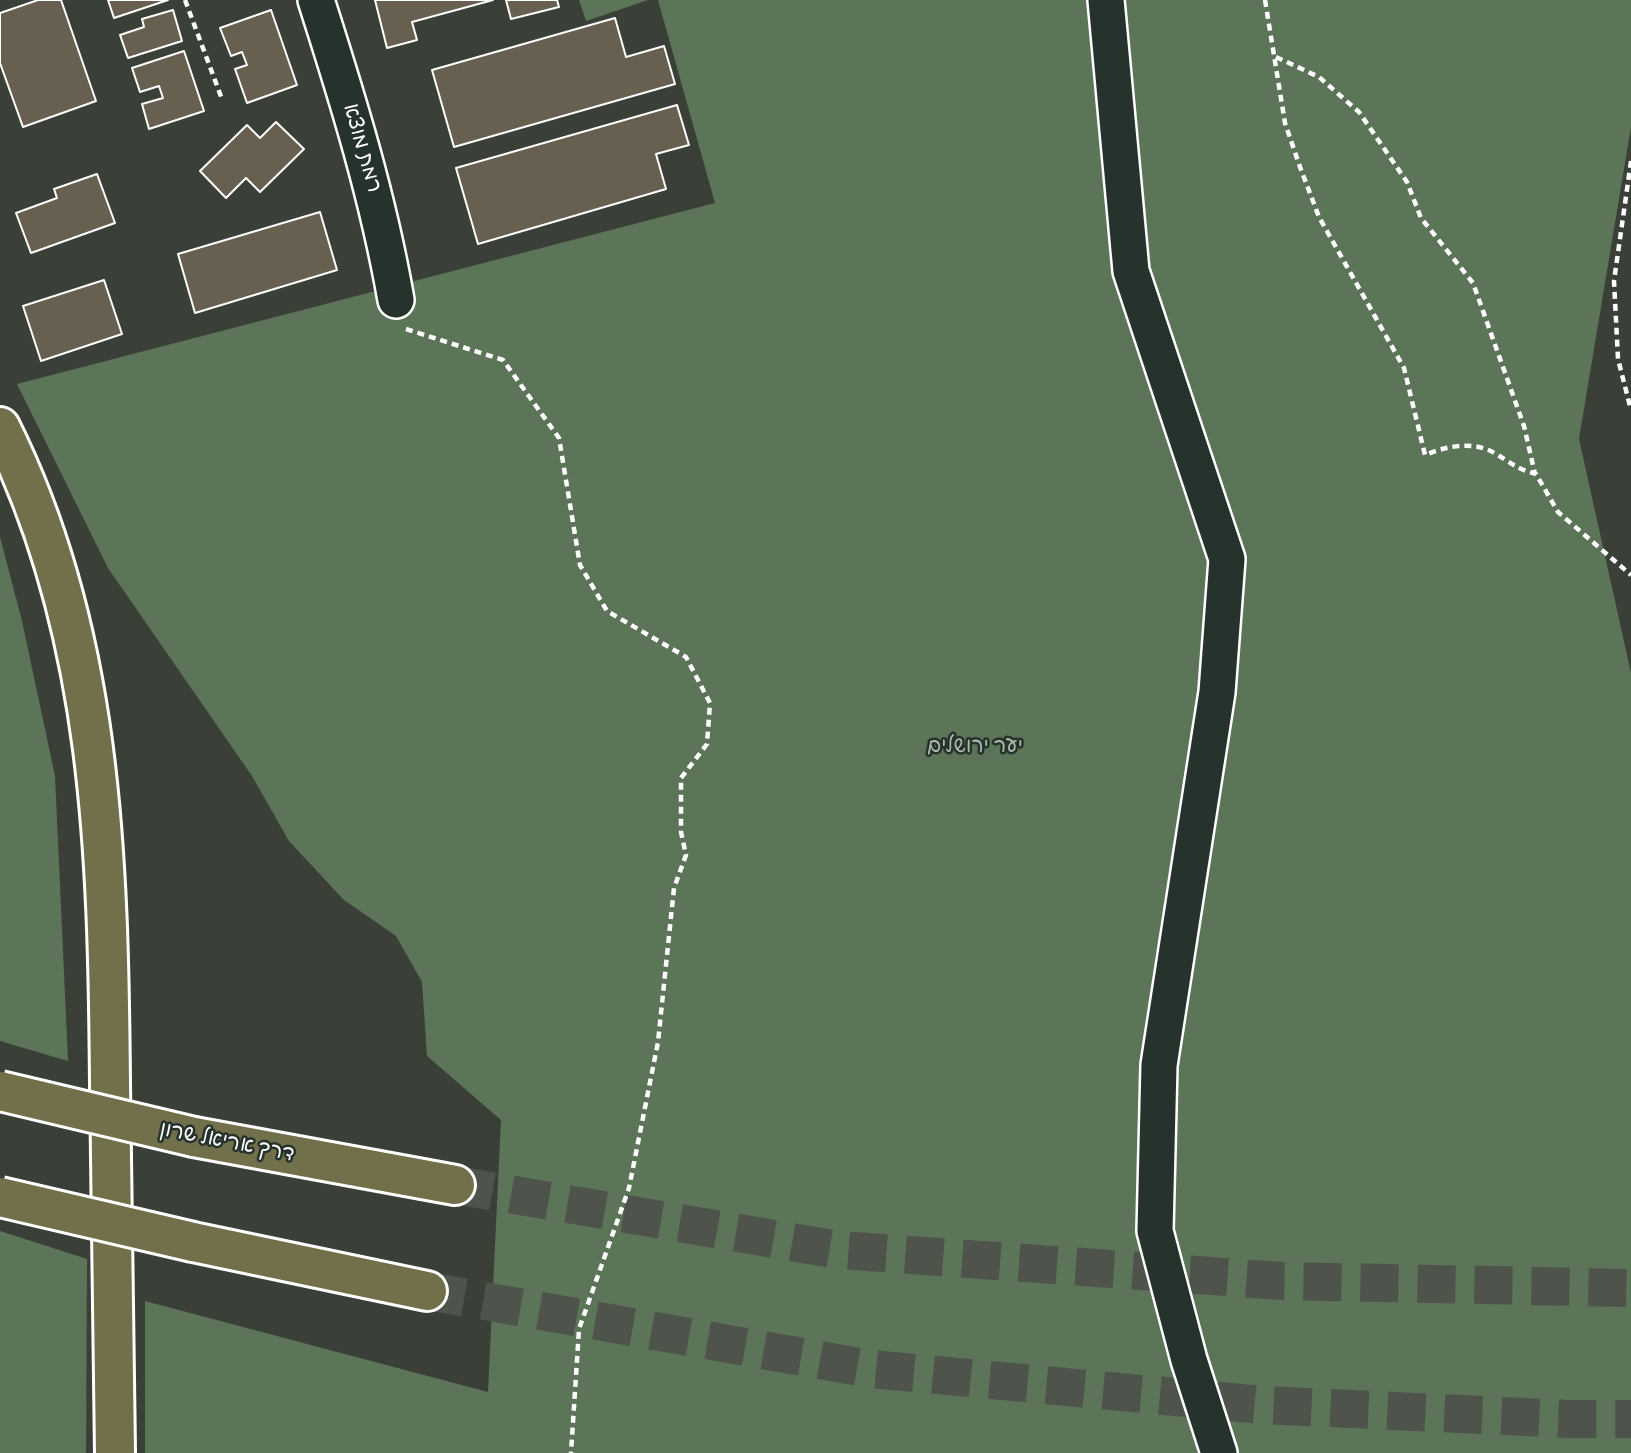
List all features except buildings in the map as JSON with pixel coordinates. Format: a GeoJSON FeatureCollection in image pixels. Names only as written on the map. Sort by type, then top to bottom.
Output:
{"type":"FeatureCollection","features":[{"type":"Feature","properties":{"kind":"main road"},"geometry":{"type":"LineString","coordinates":[[0,428],[39,522],[81,663],[102,818],[109,943],[115,1453]]}},
{"type":"Feature","properties":{"kind":"main road","name":"דרך אריאל שרון"},"geometry":{"type":"LineString","coordinates":[[0,1091],[194,1137],[455,1185]]}},
{"type":"Feature","properties":{"kind":"main road"},"geometry":{"type":"LineString","coordinates":[[0,1197],[193,1242],[427,1291]]}},
{"type":"Feature","properties":{"kind":"street","name":"רמת מוצא"},"geometry":{"type":"LineString","coordinates":[[316,0],[366,157],[384,227],[396,300]]}},
{"type":"Feature","properties":{"kind":"street"},"geometry":{"type":"LineString","coordinates":[[1106,0],[1131,271],[1227,559],[1217,692],[1159,1065],[1155,1231],[1189,1360],[1219,1453]]}},
{"type":"Feature","properties":{"kind":"path"},"geometry":{"type":"LineString","coordinates":[[186,0],[222,99]]}},
{"type":"Feature","properties":{"kind":"path"},"geometry":{"type":"LineString","coordinates":[[1265,0],[1285,123],[1309,192],[1319,217],[1404,368],[1425,455],[1446,446],[1471,446],[1494,452],[1514,468],[1536,474]]}},
{"type":"Feature","properties":{"kind":"path"},"geometry":{"type":"LineString","coordinates":[[1276,57],[1319,77],[1359,112],[1407,182],[1421,218],[1473,283],[1524,426],[1536,474],[1558,512],[1631,575]]}},
{"type":"Feature","properties":{"kind":"path"},"geometry":{"type":"LineString","coordinates":[[1631,161],[1614,281],[1618,359],[1631,410]]}},
{"type":"Feature","properties":{"kind":"path"},"geometry":{"type":"LineString","coordinates":[[396,300],[389,317],[410,331],[503,360],[559,438],[580,565],[607,611],[686,657],[710,702],[707,744],[681,778],[681,832],[686,855],[674,888],[657,1042],[629,1188],[579,1329],[571,1453]]}},
{"type":"Feature","properties":{"kind":"green space"},"geometry":{"type":"Polygon","coordinates":[[[579,0],[648,0],[586,21],[579,0]]]}},
{"type":"Feature","properties":{"kind":"green space","name":"יער ירושלים"},"geometry":{"type":"Polygon","coordinates":[[[658,0],[1631,0],[1631,127],[1579,439],[1631,673],[1631,1453],[145,1453],[145,1301],[488,1392],[501,1120],[427,1056],[422,982],[396,936],[344,900],[289,841],[252,776],[108,568],[17,384],[715,203],[658,0]]]}},
{"type":"Feature","properties":{"kind":"green space"},"geometry":{"type":"Polygon","coordinates":[[[0,537],[22,621],[55,776],[68,1061],[0,1041],[0,537]]]}},
{"type":"Feature","properties":{"kind":"green space"},"geometry":{"type":"Polygon","coordinates":[[[0,1231],[87,1259],[86,1453],[0,1453],[0,1231]]]}},
{"type":"Feature","properties":{"kind":"tunnel"},"geometry":{"type":"LineString","coordinates":[[455,1185],[839,1250],[1283,1281],[1631,1288]]}},
{"type":"Feature","properties":{"kind":"tunnel"},"geometry":{"type":"LineString","coordinates":[[427,1291],[871,1369],[1263,1405],[1569,1419],[1631,1419]]}}]}
